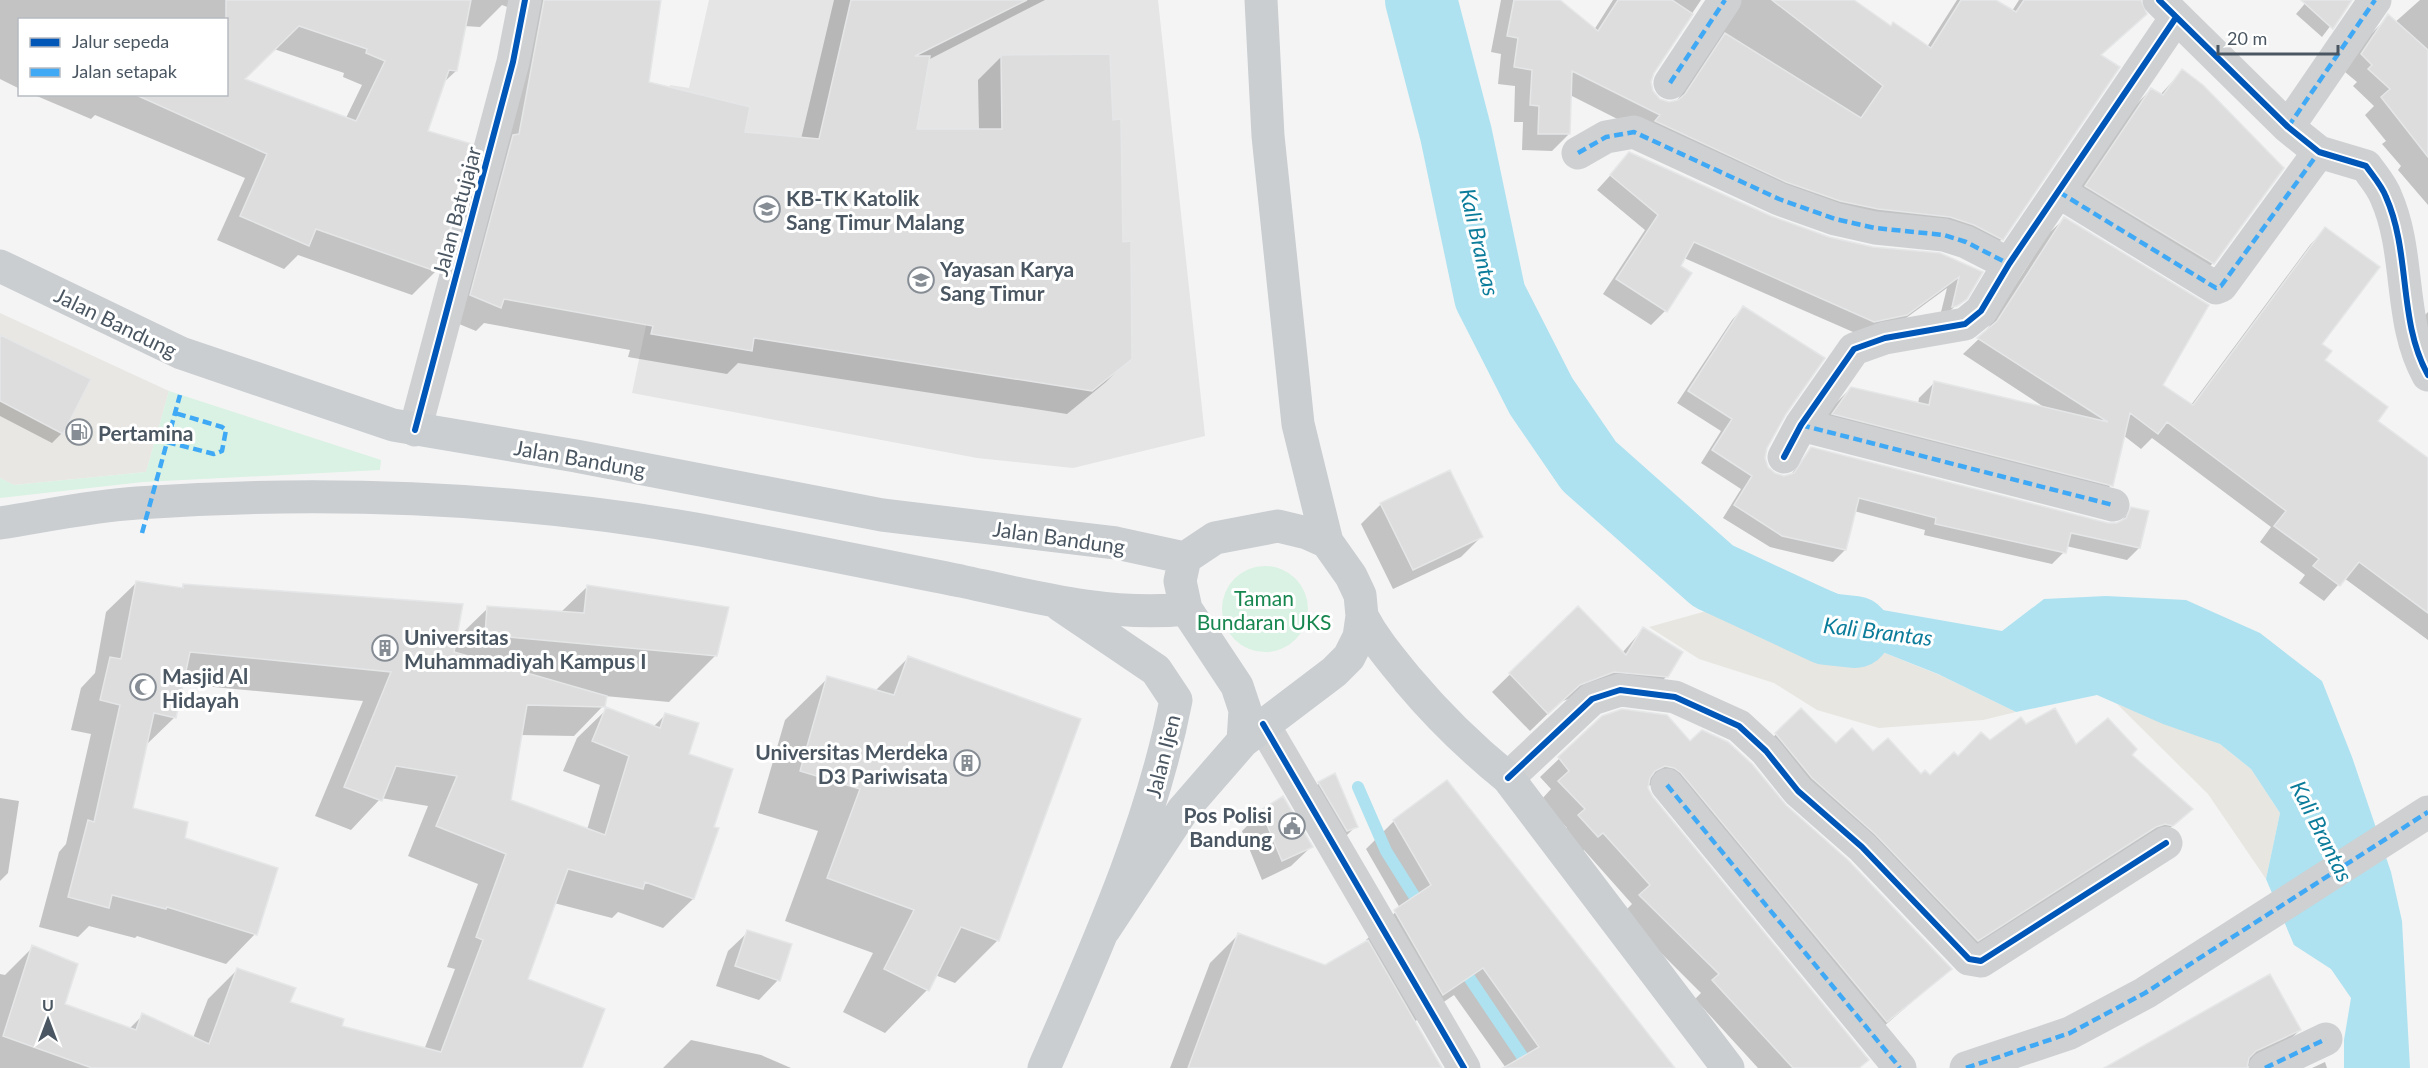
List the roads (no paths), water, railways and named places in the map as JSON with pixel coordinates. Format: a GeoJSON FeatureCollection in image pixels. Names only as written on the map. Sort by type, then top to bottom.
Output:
{"type":"FeatureCollection","features":[{"type":"Feature","properties":{"kind":"main road"},"geometry":{"type":"LineString","coordinates":[[1261,0],[1268,136],[1298,424],[1327,542],[1351,576],[1360,595],[1362,616],[1359,637],[1349,657],[1310,691],[1253,733],[1237,686],[1186,609],[1180,581],[1185,558],[1215,538],[1278,526],[1308,533],[1327,542]]}},
{"type":"Feature","properties":{"kind":"main road","name":"Jalan Bandung"},"geometry":{"type":"LineString","coordinates":[[0,266],[181,353],[373,420],[415,430],[576,456],[882,515],[1116,543],[1185,558]]}},
{"type":"Feature","properties":{"kind":"main road"},"geometry":{"type":"LineString","coordinates":[[0,523],[142,503],[338,497],[495,503],[626,517],[811,550],[1052,600],[1155,612],[1186,609]]}},
{"type":"Feature","properties":{"kind":"main road","name":"Jalan Ijen"},"geometry":{"type":"LineString","coordinates":[[1044,1068],[1104,930],[1165,754],[1176,700],[1156,670],[1052,600]]}},
{"type":"Feature","properties":{"kind":"main road"},"geometry":{"type":"LineString","coordinates":[[1362,616],[1374,639],[1423,699],[1464,742],[1508,778],[1728,1068]]}},
{"type":"Feature","properties":{"kind":"main road","name":"Jalan Ijen"},"geometry":{"type":"LineString","coordinates":[[1104,930],[1183,810],[1253,733]]}},
{"type":"Feature","properties":{"kind":"street","name":"Jalan Batujajar"},"geometry":{"type":"LineString","coordinates":[[415,430],[513,62],[525,0]]}},
{"type":"Feature","properties":{"kind":"street"},"geometry":{"type":"LineString","coordinates":[[1670,83],[1725,0]]}},
{"type":"Feature","properties":{"kind":"street"},"geometry":{"type":"LineString","coordinates":[[2288,127],[2375,0]]}},
{"type":"Feature","properties":{"kind":"street"},"geometry":{"type":"LineString","coordinates":[[1784,457],[1801,425],[1854,350],[1886,338],[1965,324],[1981,311],[2008,264],[2059,192],[2167,10],[2288,127],[2319,152],[2366,166],[2386,196],[2397,234],[2413,336],[2420,361],[2428,375]]}},
{"type":"Feature","properties":{"kind":"street"},"geometry":{"type":"LineString","coordinates":[[1578,153],[1606,137],[1634,132],[1779,199],[1835,219],[1875,228],[1944,235],[1965,242],[2008,264]]}},
{"type":"Feature","properties":{"kind":"street"},"geometry":{"type":"LineString","coordinates":[[2059,192],[2216,288],[2222,286],[2319,152]]}},
{"type":"Feature","properties":{"kind":"street"},"geometry":{"type":"LineString","coordinates":[[1801,425],[2113,505]]}},
{"type":"Feature","properties":{"kind":"street"},"geometry":{"type":"LineString","coordinates":[[1508,778],[1592,699],[1620,690],[1675,697],[1739,726],[1766,751],[1798,791],[1862,847],[1969,959],[1981,961],[2166,843]]}},
{"type":"Feature","properties":{"kind":"street"},"geometry":{"type":"LineString","coordinates":[[1253,733],[1464,1068]]}},
{"type":"Feature","properties":{"kind":"street"},"geometry":{"type":"LineString","coordinates":[[1667,785],[1900,1068]]}},
{"type":"Feature","properties":{"kind":"street"},"geometry":{"type":"LineString","coordinates":[[1966,1068],[2070,1033],[2145,993],[2428,812]]}},
{"type":"Feature","properties":{"kind":"street"},"geometry":{"type":"LineString","coordinates":[[2265,1068],[2326,1039]]}},
{"type":"Feature","properties":{"kind":"water"},"geometry":{"type":"Polygon","coordinates":[[[1782,572],[1877,609],[2002,631],[2044,599],[2106,596],[2186,600],[2260,633],[2322,681],[2352,757],[2391,872],[2402,921],[2410,1068],[2344,1068],[2344,1040],[2351,998],[2331,969],[2294,945],[2266,879],[2280,813],[2251,769],[2220,744],[2163,724],[2097,695],[2016,712],[1938,674],[1880,651],[1809,642],[1755,613],[1774,578],[1782,572]]]}},
{"type":"Feature","properties":{"kind":"waterway","name":"Kali Brantas"},"geometry":{"type":"LineString","coordinates":[[1421,0],[1456,134],[1490,296],[1541,396],[1589,466],[1713,576],[1827,629],[1855,632]]}},
{"type":"Feature","properties":{"kind":"waterway"},"geometry":{"type":"LineString","coordinates":[[1358,787],[1386,851],[1423,910]]}},
{"type":"Feature","properties":{"kind":"waterway"},"geometry":{"type":"LineString","coordinates":[[1460,964],[1530,1068]]}},
{"type":"Feature","properties":{"kind":"place","name":"KB-TK Katolik Sang Timur Malang"},"geometry":{"type":"Point","coordinates":[767,209]}},
{"type":"Feature","properties":{"kind":"place","name":"Yayasan Karya Sang Timur"},"geometry":{"type":"Point","coordinates":[921,280]}},
{"type":"Feature","properties":{"kind":"place","name":"Pertamina"},"geometry":{"type":"Point","coordinates":[79,432]}},
{"type":"Feature","properties":{"kind":"place","name":"Universitas Muhammadiyah Kampus I"},"geometry":{"type":"Point","coordinates":[385,648]}},
{"type":"Feature","properties":{"kind":"place","name":"Masjid Al Hidayah"},"geometry":{"type":"Point","coordinates":[143,687]}},
{"type":"Feature","properties":{"kind":"place","name":"Universitas Merdeka D3 Pariwisata"},"geometry":{"type":"Point","coordinates":[967,763]}},
{"type":"Feature","properties":{"kind":"place","name":"Pos Polisi Bandung"},"geometry":{"type":"Point","coordinates":[1292,826]}},
{"type":"Feature","properties":{"kind":"park label","name":"Taman Bundaran UKS"},"geometry":{"type":"Point","coordinates":[1264,609]}}]}
